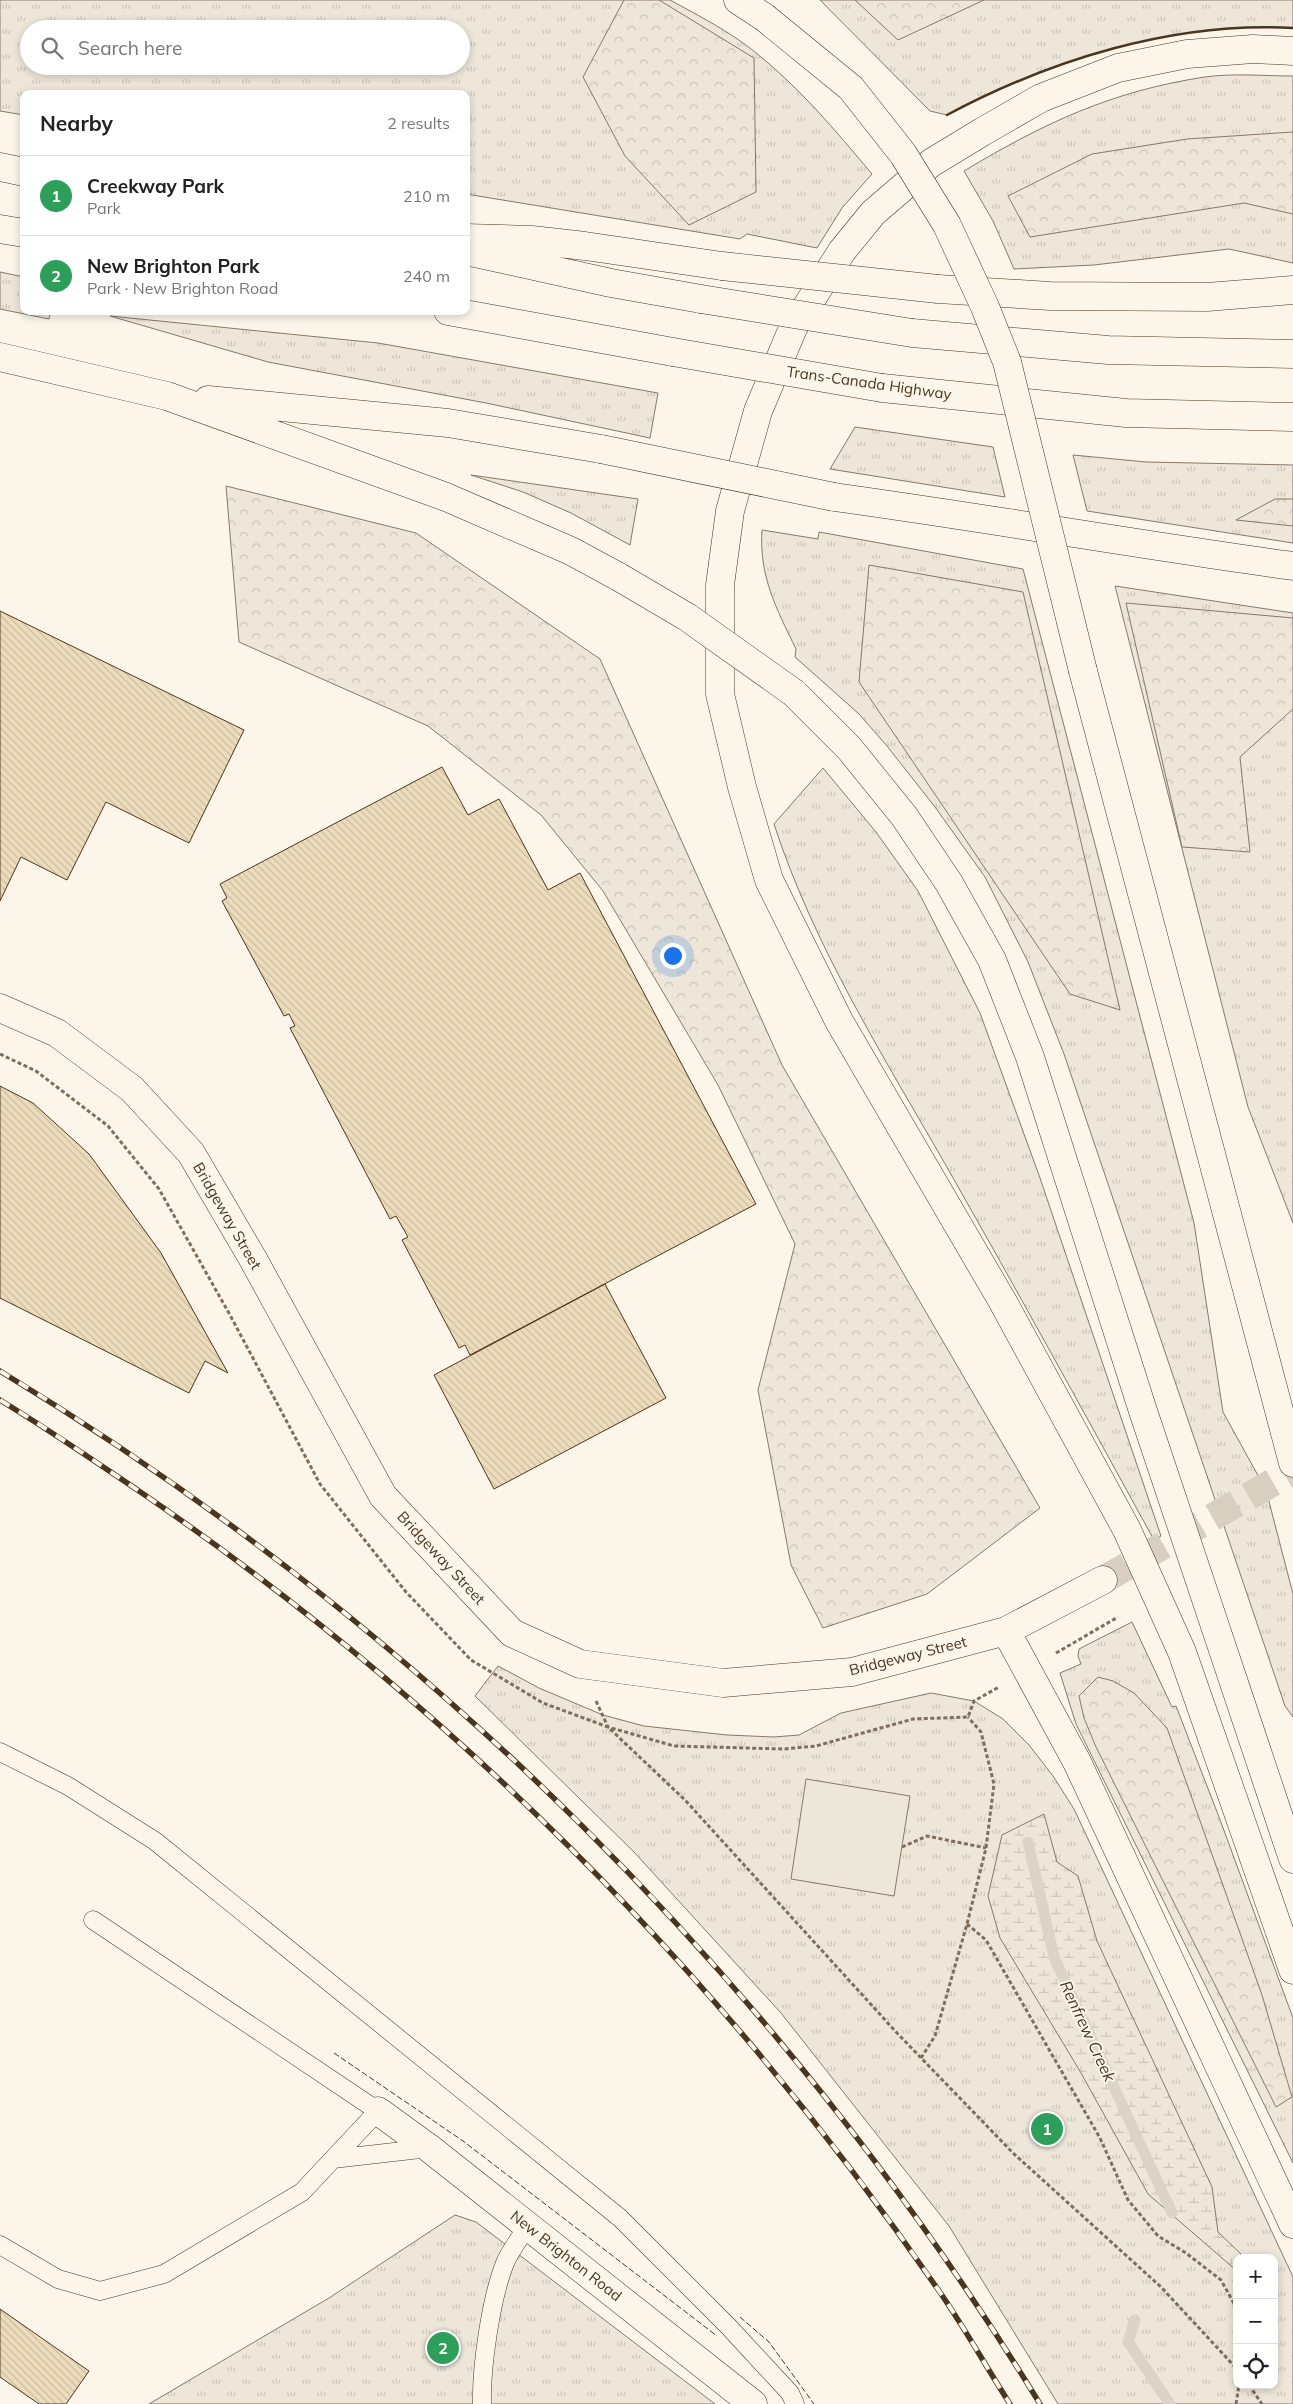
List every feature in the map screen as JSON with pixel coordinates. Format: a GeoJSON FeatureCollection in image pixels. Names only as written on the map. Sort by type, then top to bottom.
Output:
{"type":"FeatureCollection","features":[{"type":"Feature","properties":{"kind":"main road"},"geometry":{"type":"LineString","coordinates":[[738,0],[764,17],[851,88],[903,154],[947,225],[985,307],[1007,362],[1083,671],[1293,1463]]}},
{"type":"Feature","properties":{"kind":"main road"},"geometry":{"type":"LineString","coordinates":[[1293,51],[1253,49],[1187,54],[1118,68],[1041,98],[982,132],[931,164],[873,213],[842,251],[793,328],[758,411],[730,511],[720,585],[720,694],[742,787],[770,880],[839,1021],[1003,1302],[1128,1530],[1182,1652],[1293,1970]]}},
{"type":"Feature","properties":{"kind":"main road"},"geometry":{"type":"LineString","coordinates":[[0,168],[20,171]]}},
{"type":"Feature","properties":{"kind":"main road"},"geometry":{"type":"LineString","coordinates":[[0,229],[20,232]]}},
{"type":"Feature","properties":{"kind":"main road"},"geometry":{"type":"LineString","coordinates":[[470,238],[532,240],[722,266],[938,289],[1050,296],[1198,297],[1293,290]]}},
{"type":"Feature","properties":{"kind":"main road"},"geometry":{"type":"LineString","coordinates":[[470,252],[611,283],[701,300],[912,333],[1108,350],[1203,354],[1293,354]]}},
{"type":"Feature","properties":{"kind":"main road","name":"Trans-Canada Highway"},"geometry":{"type":"LineString","coordinates":[[470,315],[882,388],[1126,413],[1293,417]]}},
{"type":"Feature","properties":{"kind":"main road"},"geometry":{"type":"LineString","coordinates":[[0,358],[167,396],[446,496],[571,551],[687,617],[794,692],[849,748],[904,816],[949,883],[992,960],[1030,1057],[1174,1504],[1293,1859]]}},
{"type":"Feature","properties":{"kind":"main road"},"geometry":{"type":"LineString","coordinates":[[167,396],[448,423],[601,449],[834,496],[949,512],[1140,545],[1293,566]]}},
{"type":"Feature","properties":{"kind":"main road","name":"Bridgeway Street"},"geometry":{"type":"LineString","coordinates":[[0,1008],[57,1033],[132,1089],[191,1152],[257,1267],[383,1496],[512,1633],[580,1664],[723,1682],[852,1672],[1006,1631],[1103,1580]]}},
{"type":"Feature","properties":{"kind":"main road"},"geometry":{"type":"LineString","coordinates":[[1006,1631],[1077,1762],[1293,2224]]}},
{"type":"Feature","properties":{"kind":"main road","name":"New Brighton Road"},"geometry":{"type":"LineString","coordinates":[[378,2110],[429,2148],[753,2404]]}},
{"type":"Feature","properties":{"kind":"lane"},"geometry":{"type":"LineString","coordinates":[[0,1752],[68,1786],[155,1840],[604,2205],[728,2326],[790,2393],[795,2404]]}},
{"type":"Feature","properties":{"kind":"lane"},"geometry":{"type":"LineString","coordinates":[[0,2245],[58,2279],[100,2291],[164,2274],[302,2192],[378,2110],[93,1920]]}},
{"type":"Feature","properties":{"kind":"lane"},"geometry":{"type":"LineString","coordinates":[[333,2160],[429,2148]]}},
{"type":"Feature","properties":{"kind":"lane"},"geometry":{"type":"LineString","coordinates":[[482,2404],[481,2382],[498,2284],[506,2261],[527,2226]]}},
{"type":"Feature","properties":{"kind":"path"},"geometry":{"type":"LineString","coordinates":[[1056,1653],[1118,1617]]}},
{"type":"Feature","properties":{"kind":"path"},"geometry":{"type":"LineString","coordinates":[[580,1664],[608,1727],[685,1800],[921,2058],[1013,2153],[1161,2287],[1233,2365]]}},
{"type":"Feature","properties":{"kind":"path"},"geometry":{"type":"LineString","coordinates":[[968,1717],[974,1701]]}},
{"type":"Feature","properties":{"kind":"path"},"geometry":{"type":"LineString","coordinates":[[608,1727],[674,1746],[784,1749],[816,1746],[913,1719],[968,1717]]}},
{"type":"Feature","properties":{"kind":"path"},"geometry":{"type":"LineString","coordinates":[[921,2058],[935,2036],[967,1924],[986,1848],[994,1784],[981,1732],[968,1717]]}},
{"type":"Feature","properties":{"kind":"path"},"geometry":{"type":"LineString","coordinates":[[902,1847],[927,1836],[986,1848]]}},
{"type":"Feature","properties":{"kind":"path"},"geometry":{"type":"LineString","coordinates":[[967,1924],[986,1940],[1100,2138],[1128,2200],[1158,2236],[1186,2253],[1222,2280],[1233,2301]]}},
{"type":"Feature","properties":{"kind":"path"},"geometry":{"type":"LineString","coordinates":[[1236,2404],[1238,2389]]}},
{"type":"Feature","properties":{"kind":"path"},"geometry":{"type":"LineString","coordinates":[[1252,2389],[1262,2404]]}},
{"type":"Feature","properties":{"kind":"green space"},"geometry":{"type":"Polygon","coordinates":[[[0,0],[670,0],[714,24],[755,52],[787,80],[816,110],[872,174],[842,208],[817,248],[747,234],[740,239],[470,195],[470,90],[20,90],[20,114],[0,111],[0,0]]]}},
{"type":"Feature","properties":{"kind":"green space"},"geometry":{"type":"Polygon","coordinates":[[[624,0],[659,0],[754,58],[756,192],[689,225],[625,156],[583,77],[624,0]]]}},
{"type":"Feature","properties":{"kind":"green space"},"geometry":{"type":"Polygon","coordinates":[[[820,0],[1293,0],[1293,28],[1248,27],[1203,31],[1158,38],[1114,48],[1070,61],[1028,77],[947,115],[930,111],[820,0]]]}},
{"type":"Feature","properties":{"kind":"green space"},"geometry":{"type":"Polygon","coordinates":[[[855,0],[984,0],[898,40],[855,0]]]}},
{"type":"Feature","properties":{"kind":"green space"},"geometry":{"type":"Polygon","coordinates":[[[1238,75],[1293,76],[1293,263],[1229,249],[1094,265],[1014,269],[993,221],[964,171],[1051,124],[1109,100],[1139,91],[1205,77],[1238,75]]]}},
{"type":"Feature","properties":{"kind":"green space"},"geometry":{"type":"Polygon","coordinates":[[[1293,132],[1293,214],[1244,203],[1030,237],[1008,196],[1092,154],[1187,139],[1293,132]]]}},
{"type":"Feature","properties":{"kind":"green space"},"geometry":{"type":"Polygon","coordinates":[[[0,272],[20,276],[20,313],[0,309],[0,272]]]}},
{"type":"Feature","properties":{"kind":"green space"},"geometry":{"type":"Polygon","coordinates":[[[29,315],[50,315],[49,319],[29,315]]]}},
{"type":"Feature","properties":{"kind":"green space"},"geometry":{"type":"Polygon","coordinates":[[[110,316],[378,343],[658,393],[650,438],[486,403],[268,362],[110,316]]]}},
{"type":"Feature","properties":{"kind":"green space"},"geometry":{"type":"Polygon","coordinates":[[[855,427],[993,447],[1005,497],[830,469],[855,427]]]}},
{"type":"Feature","properties":{"kind":"green space"},"geometry":{"type":"Polygon","coordinates":[[[1073,455],[1146,462],[1293,465],[1293,543],[1087,511],[1073,455]]]}},
{"type":"Feature","properties":{"kind":"green space"},"geometry":{"type":"Polygon","coordinates":[[[471,475],[638,499],[630,545],[571,513],[523,492],[471,475]]]}},
{"type":"Feature","properties":{"kind":"green space"},"geometry":{"type":"Polygon","coordinates":[[[226,486],[416,533],[600,659],[782,1065],[1040,1508],[927,1594],[823,1628],[791,1565],[758,1390],[795,1244],[718,1085],[603,891],[541,815],[428,726],[239,642],[226,486]]]}},
{"type":"Feature","properties":{"kind":"green space"},"geometry":{"type":"Polygon","coordinates":[[[1275,499],[1293,499],[1293,526],[1236,520],[1275,499]]]}},
{"type":"Feature","properties":{"kind":"green space"},"geometry":{"type":"Polygon","coordinates":[[[762,530],[818,539],[819,532],[1023,569],[1194,1223],[1223,1412],[1266,1490],[1293,1594],[1293,1717],[1285,1706],[1064,1054],[1028,962],[985,877],[935,807],[859,714],[795,657],[796,649],[782,620],[766,577],[763,562],[762,530]]]}},
{"type":"Feature","properties":{"kind":"green space"},"geometry":{"type":"Polygon","coordinates":[[[869,565],[1023,592],[1120,1010],[1070,994],[859,682],[869,565]]]}},
{"type":"Feature","properties":{"kind":"green space"},"geometry":{"type":"Polygon","coordinates":[[[1115,586],[1293,613],[1293,1223],[1248,1107],[1115,586]]]}},
{"type":"Feature","properties":{"kind":"green space"},"geometry":{"type":"Polygon","coordinates":[[[1126,603],[1293,618],[1293,709],[1240,757],[1250,852],[1182,847],[1126,603]]]}},
{"type":"Feature","properties":{"kind":"green space"},"geometry":{"type":"Polygon","coordinates":[[[823,768],[876,832],[918,891],[980,1013],[1040,1178],[1161,1536],[1154,1540],[1000,1261],[852,1001],[809,914],[790,870],[774,824],[823,768]]]}},
{"type":"Feature","properties":{"kind":"green space"},"geometry":{"type":"Polygon","coordinates":[[[1132,1622],[1172,1707],[1176,1706],[1293,2018],[1293,2163],[1076,1724],[1060,1673],[1081,1664],[1078,1656],[1079,1649],[1132,1622]]]}},
{"type":"Feature","properties":{"kind":"green space"},"geometry":{"type":"Polygon","coordinates":[[[498,1666],[539,1688],[603,1715],[644,1726],[727,1735],[774,1737],[799,1735],[841,1713],[931,1693],[974,1701],[1003,1719],[1029,1745],[1053,1776],[1074,1809],[1293,2277],[1293,2404],[1058,2404],[949,2226],[781,2013],[634,1852],[475,1696],[498,1666]]]}},
{"type":"Feature","properties":{"kind":"green space"},"geometry":{"type":"Polygon","coordinates":[[[1098,1677],[1113,1681],[1134,1693],[1167,1728],[1262,1995],[1292,2097],[1276,2107],[1096,1747],[1084,1718],[1079,1696],[1098,1677]]]}},
{"type":"Feature","properties":{"kind":"green space"},"geometry":{"type":"Polygon","coordinates":[[[1044,1814],[1057,1862],[1078,1876],[1097,1941],[1212,2187],[1218,2232],[1241,2254],[1233,2254],[1233,2268],[1148,2194],[1081,2073],[1000,1938],[988,1896],[1002,1835],[1044,1814]]]}},
{"type":"Feature","properties":{"kind":"green space"},"geometry":{"type":"Polygon","coordinates":[[[455,2215],[476,2222],[715,2404],[149,2404],[329,2298],[455,2215]]]}},
{"type":"Feature","properties":{"kind":"shaded area"},"geometry":{"type":"Polygon","coordinates":[[[806,1779],[910,1796],[894,1896],[791,1879],[806,1779]]]}},
{"type":"Feature","properties":{"kind":"building"},"geometry":{"type":"Polygon","coordinates":[[[0,611],[244,730],[189,843],[106,802],[67,880],[21,857],[0,901],[0,611]]]}},
{"type":"Feature","properties":{"kind":"building"},"geometry":{"type":"Polygon","coordinates":[[[442,767],[468,815],[499,799],[548,890],[580,873],[756,1204],[470,1355],[465,1345],[459,1348],[402,1240],[408,1237],[396,1216],[390,1219],[290,1028],[295,1026],[289,1014],[284,1016],[222,901],[227,898],[220,884],[442,767]]]}},
{"type":"Feature","properties":{"kind":"building"},"geometry":{"type":"Polygon","coordinates":[[[0,1086],[33,1103],[89,1154],[161,1253],[228,1373],[205,1361],[189,1393],[0,1298],[0,1086]]]}},
{"type":"Feature","properties":{"kind":"building"},"geometry":{"type":"Polygon","coordinates":[[[605,1284],[666,1398],[494,1489],[434,1375],[605,1284]]]}},
{"type":"Feature","properties":{"kind":"building"},"geometry":{"type":"Polygon","coordinates":[[[0,2309],[89,2371],[66,2404],[39,2404],[0,2377],[0,2309]]]}},
{"type":"Feature","properties":{"kind":"waterway","name":"Renfrew Creek"},"geometry":{"type":"LineString","coordinates":[[1028,1842],[1054,1957],[1172,2213]]}},
{"type":"Feature","properties":{"kind":"waterway","name":"Renfrew Creek"},"geometry":{"type":"LineString","coordinates":[[1135,2320],[1128,2342],[1170,2404]]}},
{"type":"Feature","properties":{"kind":"tunnel"},"geometry":{"type":"LineString","coordinates":[[1103,1580],[1293,1471]]}},
{"type":"Feature","properties":{"kind":"railway"},"geometry":{"type":"LineString","coordinates":[[0,1371],[156,1472],[305,1581],[447,1699],[582,1826],[709,1960],[828,2101],[939,2249],[1040,2404]]}},
{"type":"Feature","properties":{"kind":"railway"},"geometry":{"type":"LineString","coordinates":[[0,1400],[139,1491],[255,1574],[366,1662],[473,1755],[575,1852],[672,1955],[765,2061],[853,2172],[947,2302],[1010,2404]]}},
{"type":"Feature","properties":{"kind":"fence"},"geometry":{"type":"LineString","coordinates":[[334,2053],[463,2141],[717,2336]]}},
{"type":"Feature","properties":{"kind":"fence"},"geometry":{"type":"LineString","coordinates":[[740,2317],[769,2342],[814,2404]]}},
{"type":"Feature","properties":{"kind":"wall"},"geometry":{"type":"LineString","coordinates":[[947,115],[1028,77],[1070,61],[1114,48],[1158,38],[1203,31],[1248,27],[1293,28]]}},
{"type":"Feature","properties":{"kind":"place","name":"Creekway Park"},"geometry":{"type":"Point","coordinates":[1047,2129]}},
{"type":"Feature","properties":{"kind":"place","name":"New Brighton Park"},"geometry":{"type":"Point","coordinates":[443,2348]}}]}
